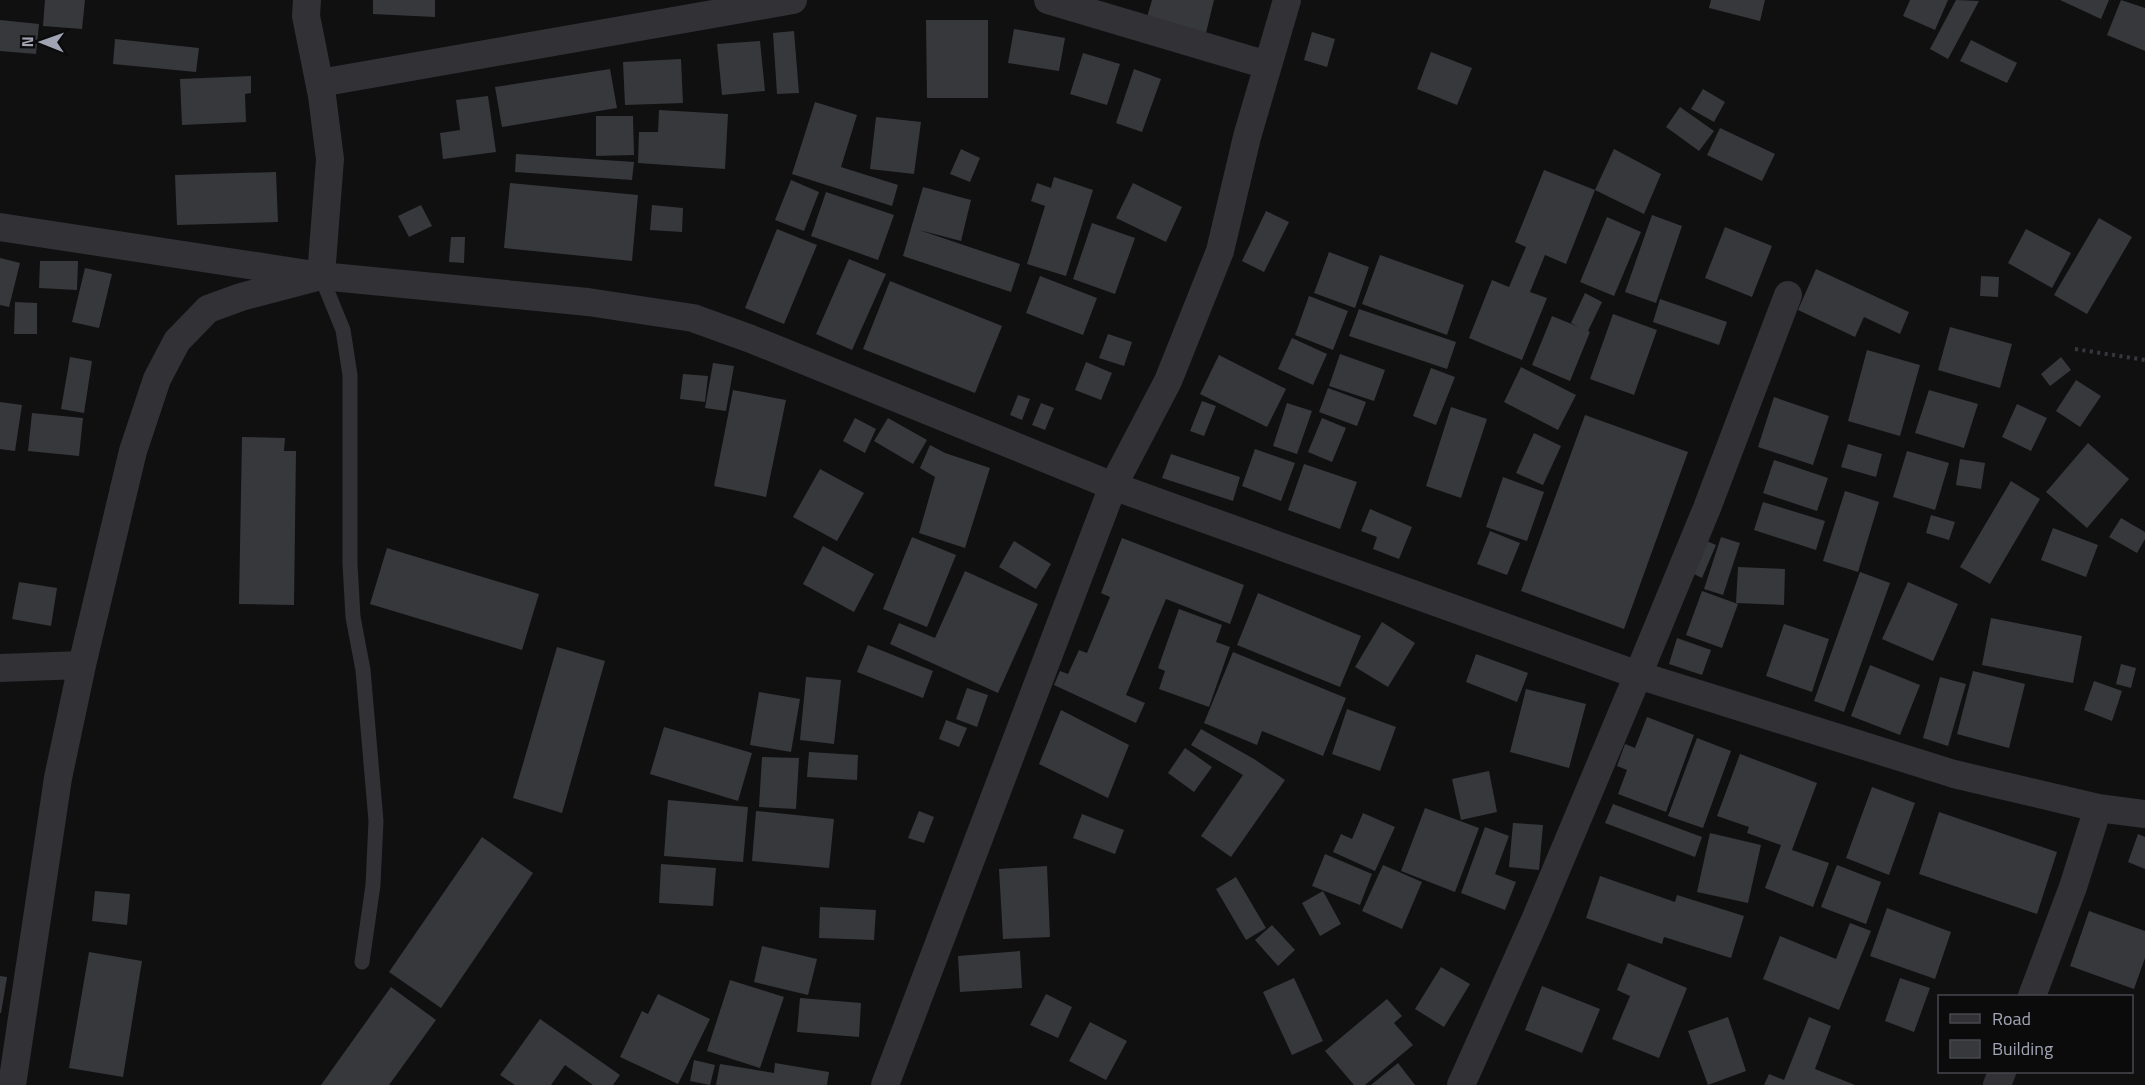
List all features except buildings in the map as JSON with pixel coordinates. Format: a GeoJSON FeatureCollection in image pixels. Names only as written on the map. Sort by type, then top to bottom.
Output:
{"type":"FeatureCollection","features":[{"type":"Feature","properties":{"kind":"street"},"geometry":{"type":"LineString","coordinates":[[307,0],[306,16],[320,83],[330,159],[321,276]]}},
{"type":"Feature","properties":{"kind":"street"},"geometry":{"type":"LineString","coordinates":[[320,83],[793,0]]}},
{"type":"Feature","properties":{"kind":"street"},"geometry":{"type":"LineString","coordinates":[[1048,0],[1267,65]]}},
{"type":"Feature","properties":{"kind":"street"},"geometry":{"type":"LineString","coordinates":[[885,1085],[1113,486],[1168,381],[1220,251],[1247,137],[1287,0]]}},
{"type":"Feature","properties":{"kind":"street"},"geometry":{"type":"LineString","coordinates":[[0,227],[321,276],[588,302],[693,318],[762,343],[1113,486],[1638,675],[1954,774],[2098,808],[2145,814]]}},
{"type":"Feature","properties":{"kind":"street"},"geometry":{"type":"LineString","coordinates":[[12,1085],[58,778],[82,665],[133,451],[157,379],[177,340],[208,309],[241,297],[321,276]]}},
{"type":"Feature","properties":{"kind":"street"},"geometry":{"type":"LineString","coordinates":[[1461,1085],[1535,920],[1638,675],[1707,508],[1788,294]]}},
{"type":"Feature","properties":{"kind":"street"},"geometry":{"type":"LineString","coordinates":[[0,668],[82,665]]}},
{"type":"Feature","properties":{"kind":"street"},"geometry":{"type":"LineString","coordinates":[[2032,995],[2073,887],[2098,808]]}},
{"type":"Feature","properties":{"kind":"lane"},"geometry":{"type":"LineString","coordinates":[[321,276],[343,330],[350,375],[350,574],[353,617],[364,681],[376,821],[374,885],[362,962]]}},
{"type":"Feature","properties":{"kind":"path"},"geometry":{"type":"LineString","coordinates":[[2075,349],[2145,360]]}}]}
